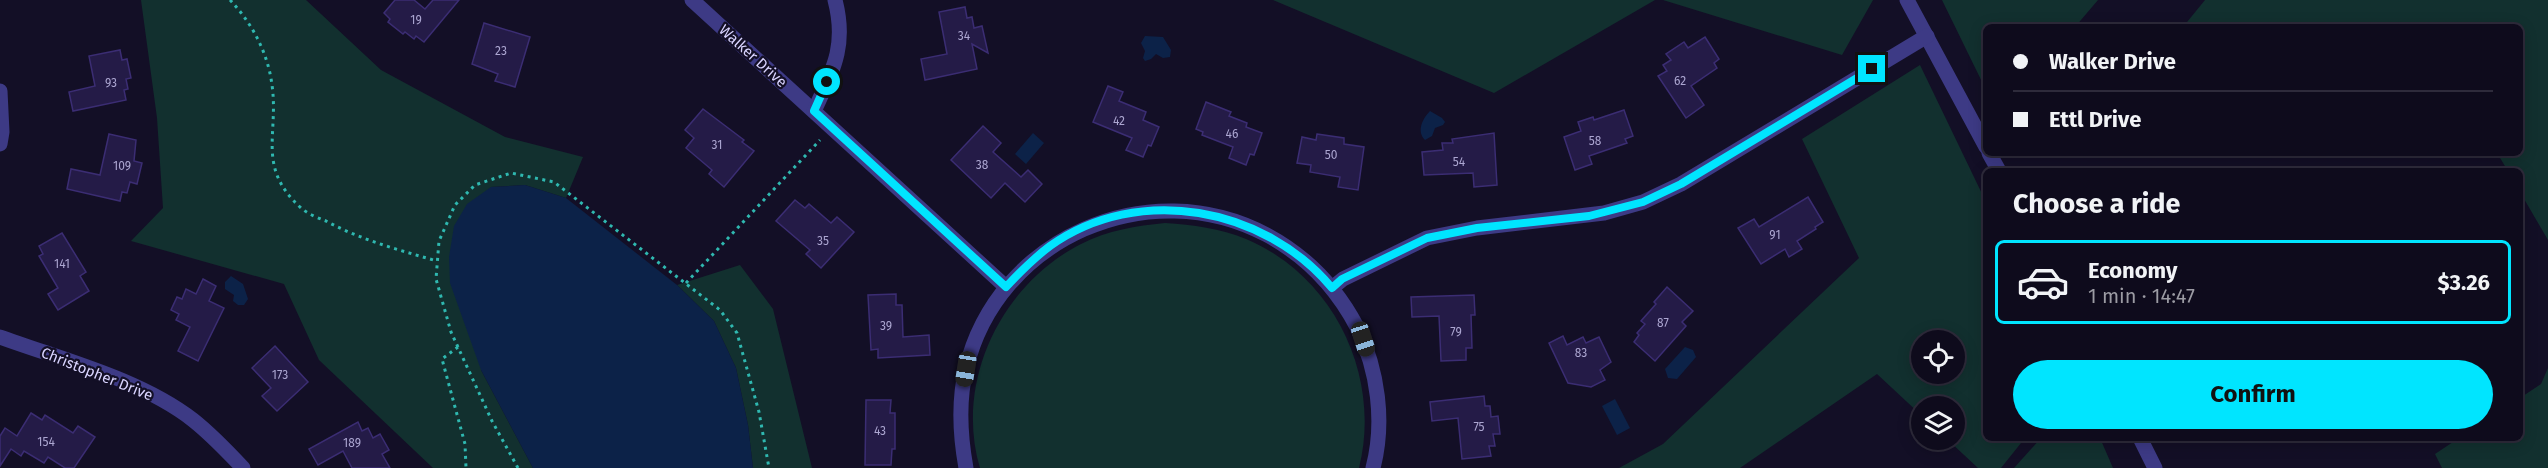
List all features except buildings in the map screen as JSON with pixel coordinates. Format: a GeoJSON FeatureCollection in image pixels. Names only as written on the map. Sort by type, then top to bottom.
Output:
{"type":"FeatureCollection","features":[{"type":"Feature","properties":{"kind":"street","name":"Walker Drive"},"geometry":{"type":"LineString","coordinates":[[692,0],[1006,287]]}},
{"type":"Feature","properties":{"kind":"street"},"geometry":{"type":"LineString","coordinates":[[814,111],[836,64],[840,42],[840,20],[835,0]]}},
{"type":"Feature","properties":{"kind":"street"},"geometry":{"type":"LineString","coordinates":[[1907,0],[1983,141]]}},
{"type":"Feature","properties":{"kind":"street"},"geometry":{"type":"LineString","coordinates":[[1332,288],[1342,279],[1427,238],[1477,228],[1594,215],[1643,202],[1681,184],[1927,36]]}},
{"type":"Feature","properties":{"kind":"street"},"geometry":{"type":"LineString","coordinates":[[0,91],[2,132],[0,144]]}},
{"type":"Feature","properties":{"kind":"street"},"geometry":{"type":"LineString","coordinates":[[966,468],[961,402],[966,369],[975,341],[989,312],[1006,287],[1029,263],[1051,245],[1076,231],[1104,220],[1136,212],[1165,210],[1191,211],[1220,216],[1251,227],[1281,242],[1304,260],[1332,288],[1363,339],[1373,370],[1378,399],[1379,429],[1373,468]]}},
{"type":"Feature","properties":{"kind":"street","name":"Christopher Drive"},"geometry":{"type":"LineString","coordinates":[[0,337],[135,386],[167,403],[200,426],[243,468]]}},
{"type":"Feature","properties":{"kind":"street"},"geometry":{"type":"LineString","coordinates":[[2142,441],[2155,468]]}},
{"type":"Feature","properties":{"kind":"path"},"geometry":{"type":"LineString","coordinates":[[230,0],[247,19],[265,57],[272,86],[272,155],[280,185],[303,210],[356,237],[437,261]]}},
{"type":"Feature","properties":{"kind":"path"},"geometry":{"type":"LineString","coordinates":[[686,283],[832,127]]}},
{"type":"Feature","properties":{"kind":"path"},"geometry":{"type":"LineString","coordinates":[[518,468],[492,421],[451,332],[436,279],[439,241],[454,205],[475,185],[511,173],[554,182],[720,310],[737,333],[759,412],[769,468]]}},
{"type":"Feature","properties":{"kind":"path"},"geometry":{"type":"LineString","coordinates":[[458,347],[442,359],[465,444],[466,468]]}},
{"type":"Feature","properties":{"kind":"green space"},"geometry":{"type":"Polygon","coordinates":[[[141,0],[306,0],[381,70],[505,137],[583,157],[566,198],[525,185],[491,187],[481,370],[533,468],[433,468],[319,360],[284,284],[131,241],[163,208],[157,118],[141,0]]]}},
{"type":"Feature","properties":{"kind":"green space"},"geometry":{"type":"Polygon","coordinates":[[[1273,0],[1655,0],[1494,93],[1273,0]]]}},
{"type":"Feature","properties":{"kind":"green space"},"geometry":{"type":"Polygon","coordinates":[[[1663,0],[1873,0],[1842,55],[1663,0]]]}},
{"type":"Feature","properties":{"kind":"green space"},"geometry":{"type":"Polygon","coordinates":[[[1942,0],[2098,0],[2078,24],[1983,24],[1983,84],[1942,0]]]}},
{"type":"Feature","properties":{"kind":"green space"},"geometry":{"type":"Polygon","coordinates":[[[2205,0],[2548,0],[2548,240],[2523,197],[2523,168],[2506,168],[2499,156],[2523,156],[2523,24],[2185,24],[2205,0]]]}},
{"type":"Feature","properties":{"kind":"green space"},"geometry":{"type":"Polygon","coordinates":[[[1920,65],[1983,196],[1983,441],[2023,441],[2001,468],[1978,468],[1959,450],[1965,450],[1965,396],[1911,396],[1911,406],[1877,374],[1740,468],[1619,468],[1663,444],[1859,258],[1802,139],[1920,65]]]}},
{"type":"Feature","properties":{"kind":"green space"},"geometry":{"type":"Polygon","coordinates":[[[1165,223],[1206,228],[1246,239],[1277,256],[1304,277],[1326,303],[1344,333],[1357,365],[1363,399],[1364,433],[1359,468],[980,468],[974,435],[974,402],[980,369],[991,338],[1007,310],[1028,284],[1053,262],[1081,244],[1122,229],[1165,223]]]}},
{"type":"Feature","properties":{"kind":"green space"},"geometry":{"type":"Polygon","coordinates":[[[740,265],[773,309],[812,468],[753,468],[748,425],[736,368],[714,321],[677,285],[740,265]]]}},
{"type":"Feature","properties":{"kind":"green space"},"geometry":{"type":"Polygon","coordinates":[[[2548,368],[2548,468],[2442,468],[2435,454],[2454,441],[2523,441],[2523,396],[2541,384],[2548,368]]]}},
{"type":"Feature","properties":{"kind":"green space"},"geometry":{"type":"Polygon","coordinates":[[[2038,441],[2101,441],[2113,468],[2014,468],[2038,441]]]}},
{"type":"Feature","properties":{"kind":"water"},"geometry":{"type":"Polygon","coordinates":[[[1145,36],[1163,37],[1171,50],[1170,57],[1163,58],[1156,54],[1145,61],[1143,58],[1145,51],[1141,43],[1145,36]]]}},
{"type":"Feature","properties":{"kind":"water"},"geometry":{"type":"Polygon","coordinates":[[[1430,111],[1445,122],[1435,128],[1432,136],[1425,140],[1421,129],[1430,111]]]}},
{"type":"Feature","properties":{"kind":"water"},"geometry":{"type":"Polygon","coordinates":[[[1033,133],[1044,143],[1026,164],[1015,154],[1033,133]]]}},
{"type":"Feature","properties":{"kind":"water"},"geometry":{"type":"Polygon","coordinates":[[[525,185],[566,198],[677,285],[714,321],[736,368],[748,425],[753,468],[533,468],[481,370],[450,283],[449,257],[454,226],[467,204],[491,187],[525,185]]]}},
{"type":"Feature","properties":{"kind":"water"},"geometry":{"type":"Polygon","coordinates":[[[231,276],[243,284],[248,299],[244,305],[238,305],[233,301],[234,295],[225,289],[225,282],[231,276]]]}},
{"type":"Feature","properties":{"kind":"water"},"geometry":{"type":"Polygon","coordinates":[[[1685,347],[1693,350],[1696,357],[1677,379],[1668,378],[1665,369],[1685,347]]]}},
{"type":"Feature","properties":{"kind":"water"},"geometry":{"type":"Polygon","coordinates":[[[1615,399],[1630,428],[1617,435],[1602,406],[1615,399]]]}},
{"type":"Feature","properties":{"kind":"route"},"geometry":{"type":"LineString","coordinates":[[827,82],[814,111],[1006,287],[1029,263],[1051,245],[1076,231],[1104,220],[1136,212],[1165,210],[1191,211],[1220,216],[1251,227],[1281,242],[1304,260],[1332,288],[1342,279],[1427,238],[1477,228],[1589,216],[1643,202],[1681,184],[1872,69]]}}]}
